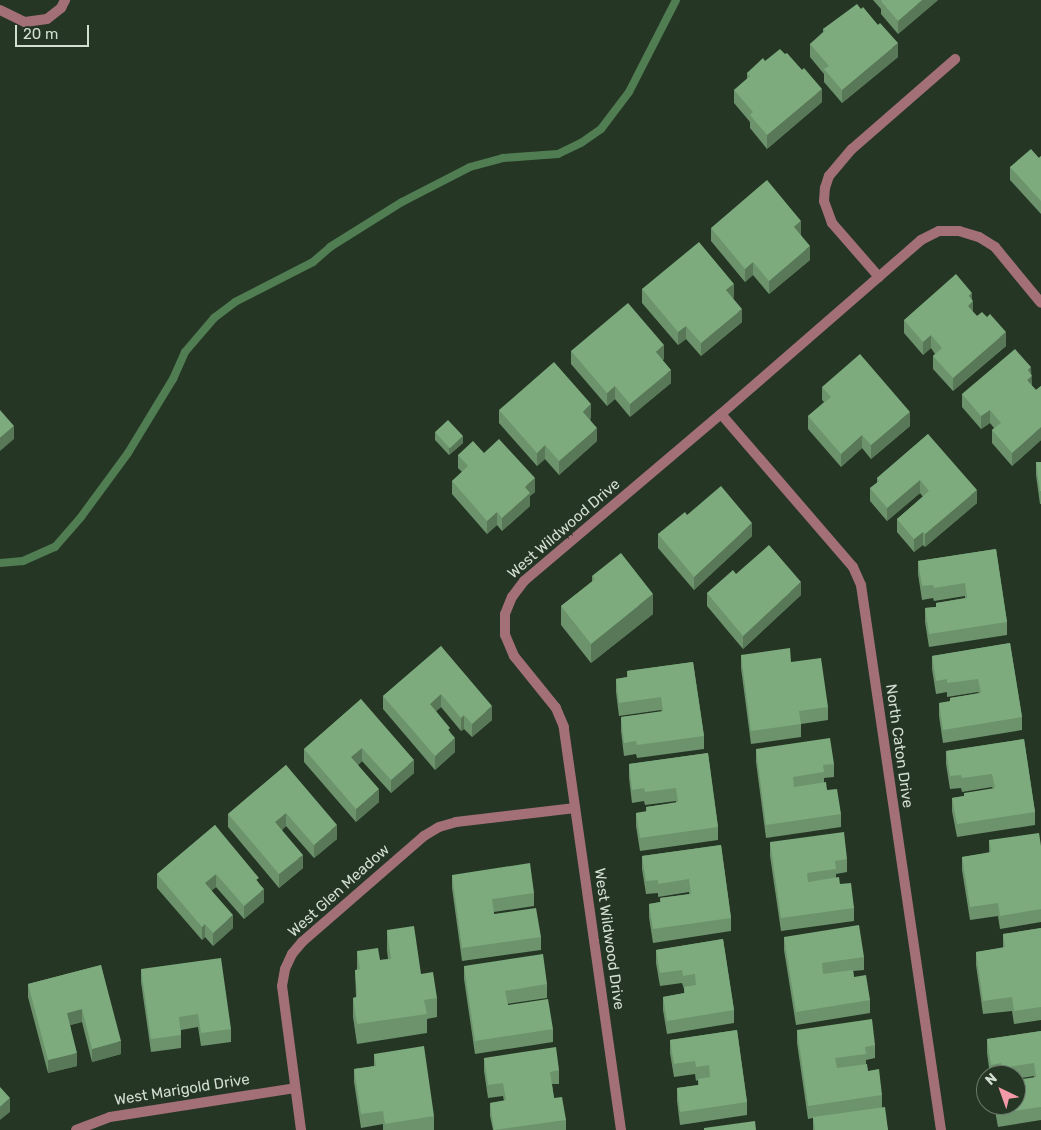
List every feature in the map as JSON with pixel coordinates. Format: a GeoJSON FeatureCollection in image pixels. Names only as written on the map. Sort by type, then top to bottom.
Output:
{"type":"FeatureCollection","features":[{"type":"Feature","properties":{"kind":"street"},"geometry":{"type":"LineString","coordinates":[[0,10],[25,22],[47,19],[61,8],[65,0]]}},
{"type":"Feature","properties":{"kind":"street"},"geometry":{"type":"LineString","coordinates":[[879,277],[832,223],[824,201],[825,188],[834,169],[852,149],[955,58]]}},
{"type":"Feature","properties":{"kind":"street","name":"West Wildwood Drive"},"geometry":{"type":"LineString","coordinates":[[621,1130],[564,728],[556,708],[514,656],[505,635],[505,614],[512,597],[524,581],[721,414],[921,240],[939,231],[959,230],[980,237],[995,247],[1041,302]]}},
{"type":"Feature","properties":{"kind":"street","name":"North Caton Drive"},"geometry":{"type":"LineString","coordinates":[[721,414],[853,567],[860,585],[941,1130]]}},
{"type":"Feature","properties":{"kind":"street","name":"West Glen Meadow"},"geometry":{"type":"LineString","coordinates":[[301,1130],[282,986],[285,969],[292,954],[302,942],[424,836],[439,827],[456,822],[576,808]]}},
{"type":"Feature","properties":{"kind":"street","name":"West Marigold Drive"},"geometry":{"type":"LineString","coordinates":[[76,1130],[86,1124],[110,1117],[295,1088]]}},
{"type":"Feature","properties":{"kind":"building"},"geometry":{"type":"Polygon","coordinates":[[[882,0],[922,0],[898,21],[882,0]]]}},
{"type":"Feature","properties":{"kind":"building"},"geometry":{"type":"Polygon","coordinates":[[[857,4],[861,9],[863,7],[878,25],[880,23],[898,43],[842,90],[824,69],[829,66],[810,44],[825,31],[823,29],[857,4]]]}},
{"type":"Feature","properties":{"kind":"building"},"geometry":{"type":"Polygon","coordinates":[[[780,49],[785,54],[787,53],[802,70],[804,68],[822,89],[767,135],[750,115],[753,112],[734,90],[750,76],[747,73],[763,58],[765,61],[780,49]]]}},
{"type":"Feature","properties":{"kind":"building"},"geometry":{"type":"Polygon","coordinates":[[[1031,149],[1039,158],[1041,156],[1041,201],[1010,167],[1031,149]]]}},
{"type":"Feature","properties":{"kind":"building"},"geometry":{"type":"Polygon","coordinates":[[[767,180],[801,221],[794,227],[810,246],[769,281],[753,262],[745,269],[711,228],[767,180]]]}},
{"type":"Feature","properties":{"kind":"building"},"geometry":{"type":"Polygon","coordinates":[[[699,242],[734,284],[726,290],[742,309],[701,343],[686,326],[678,332],[642,289],[699,242]]]}},
{"type":"Feature","properties":{"kind":"building"},"geometry":{"type":"Polygon","coordinates":[[[956,274],[972,293],[969,296],[973,301],[968,306],[977,316],[982,312],[987,317],[990,314],[1006,332],[953,378],[933,356],[942,348],[931,335],[923,342],[904,320],[956,274]]]}},
{"type":"Feature","properties":{"kind":"building"},"geometry":{"type":"Polygon","coordinates":[[[628,303],[664,345],[656,352],[671,370],[630,404],[615,386],[607,393],[571,351],[628,303]]]}},
{"type":"Feature","properties":{"kind":"building"},"geometry":{"type":"Polygon","coordinates":[[[1015,349],[1031,367],[1028,370],[1032,376],[1027,380],[1036,390],[1041,386],[1041,427],[1012,453],[992,430],[1001,423],[990,410],[981,416],[962,394],[1015,349]]]}},
{"type":"Feature","properties":{"kind":"building"},"geometry":{"type":"Polygon","coordinates":[[[860,354],[910,412],[871,445],[862,435],[841,454],[808,416],[831,397],[822,387],[860,354]]]}},
{"type":"Feature","properties":{"kind":"building"},"geometry":{"type":"Polygon","coordinates":[[[554,362],[591,404],[583,412],[597,428],[559,461],[545,445],[537,453],[499,410],[554,362]]]}},
{"type":"Feature","properties":{"kind":"building"},"geometry":{"type":"Polygon","coordinates":[[[0,410],[14,426],[0,438],[0,410]]]}},
{"type":"Feature","properties":{"kind":"building"},"geometry":{"type":"Polygon","coordinates":[[[448,420],[463,436],[450,448],[435,432],[448,420]]]}},
{"type":"Feature","properties":{"kind":"building"},"geometry":{"type":"Polygon","coordinates":[[[928,434],[977,490],[925,534],[923,532],[914,539],[897,519],[929,491],[920,480],[887,508],[870,488],[879,481],[877,478],[928,434]]]}},
{"type":"Feature","properties":{"kind":"building"},"geometry":{"type":"Polygon","coordinates":[[[499,439],[535,478],[525,487],[530,493],[502,518],[497,512],[487,521],[452,481],[468,466],[458,455],[473,441],[484,453],[499,439]]]}},
{"type":"Feature","properties":{"kind":"building"},"geometry":{"type":"Polygon","coordinates":[[[1036,462],[1041,462],[1041,491],[1040,491],[1036,462]]]}},
{"type":"Feature","properties":{"kind":"building"},"geometry":{"type":"Polygon","coordinates":[[[721,486],[752,523],[694,577],[658,534],[685,512],[687,515],[721,486]]]}},
{"type":"Feature","properties":{"kind":"building"},"geometry":{"type":"Polygon","coordinates":[[[769,545],[801,582],[743,636],[707,593],[733,570],[736,574],[769,545]]]}},
{"type":"Feature","properties":{"kind":"building"},"geometry":{"type":"Polygon","coordinates":[[[996,549],[1007,622],[929,634],[925,608],[936,607],[936,603],[967,598],[965,583],[934,588],[933,585],[922,586],[918,561],[996,549]]]}},
{"type":"Feature","properties":{"kind":"building"},"geometry":{"type":"Polygon","coordinates":[[[621,553],[653,594],[591,644],[561,606],[595,579],[592,576],[621,553]]]}},
{"type":"Feature","properties":{"kind":"building"},"geometry":{"type":"Polygon","coordinates":[[[1010,643],[1022,717],[943,730],[939,703],[950,701],[950,698],[981,693],[978,679],[947,683],[947,679],[936,681],[932,656],[1010,643]]]}},
{"type":"Feature","properties":{"kind":"building"},"geometry":{"type":"Polygon","coordinates":[[[441,646],[492,706],[472,724],[464,715],[461,718],[441,694],[430,704],[450,728],[448,730],[455,738],[435,756],[383,696],[441,646]]]}},
{"type":"Feature","properties":{"kind":"building"},"geometry":{"type":"Polygon","coordinates":[[[790,648],[791,662],[821,658],[828,707],[799,711],[801,724],[751,731],[741,655],[790,648]]]}},
{"type":"Feature","properties":{"kind":"building"},"geometry":{"type":"Polygon","coordinates":[[[693,662],[704,736],[637,745],[636,741],[624,743],[621,717],[663,711],[661,697],[619,703],[616,679],[628,677],[627,671],[693,662]]]}},
{"type":"Feature","properties":{"kind":"building"},"geometry":{"type":"Polygon","coordinates":[[[361,699],[414,760],[391,780],[362,748],[351,757],[379,789],[356,809],[304,749],[361,699]]]}},
{"type":"Feature","properties":{"kind":"building"},"geometry":{"type":"Polygon","coordinates":[[[830,738],[834,764],[823,765],[824,772],[793,777],[794,787],[826,782],[827,790],[837,789],[841,814],[766,825],[756,749],[830,738]]]}},
{"type":"Feature","properties":{"kind":"building"},"geometry":{"type":"Polygon","coordinates":[[[1024,739],[1035,812],[957,824],[952,798],[964,796],[964,793],[995,788],[992,774],[962,778],[961,775],[950,776],[946,751],[1024,739]]]}},
{"type":"Feature","properties":{"kind":"building"},"geometry":{"type":"Polygon","coordinates":[[[708,753],[718,827],[640,838],[636,813],[647,811],[646,807],[678,802],[676,788],[645,792],[644,788],[632,790],[629,764],[708,753]]]}},
{"type":"Feature","properties":{"kind":"building"},"geometry":{"type":"Polygon","coordinates":[[[286,765],[337,825],[314,845],[286,813],[275,822],[303,855],[279,874],[228,814],[286,765]]]}},
{"type":"Feature","properties":{"kind":"building"},"geometry":{"type":"Polygon","coordinates":[[[215,825],[259,878],[256,880],[264,889],[244,906],[216,874],[205,883],[233,915],[213,933],[205,924],[202,927],[157,874],[215,825]]]}},
{"type":"Feature","properties":{"kind":"building"},"geometry":{"type":"Polygon","coordinates":[[[844,832],[847,859],[835,861],[836,869],[807,873],[808,882],[839,877],[840,884],[851,883],[854,908],[781,918],[770,842],[844,832]]]}},
{"type":"Feature","properties":{"kind":"building"},"geometry":{"type":"Polygon","coordinates":[[[1039,833],[1041,846],[1041,909],[1000,916],[998,903],[970,907],[962,857],[991,852],[989,840],[1039,833]]]}},
{"type":"Feature","properties":{"kind":"building"},"geometry":{"type":"Polygon","coordinates":[[[721,845],[731,918],[653,929],[649,904],[661,902],[660,898],[691,894],[689,879],[658,884],[658,880],[646,881],[642,856],[721,845]]]}},
{"type":"Feature","properties":{"kind":"building"},"geometry":{"type":"Polygon","coordinates":[[[530,863],[534,893],[492,899],[494,914],[536,908],[541,937],[462,948],[452,875],[530,863]]]}},
{"type":"Feature","properties":{"kind":"building"},"geometry":{"type":"Polygon","coordinates":[[[859,925],[864,957],[822,963],[823,974],[853,970],[854,977],[866,975],[870,1000],[796,1012],[784,937],[859,925]]]}},
{"type":"Feature","properties":{"kind":"building"},"geometry":{"type":"Polygon","coordinates":[[[414,926],[421,974],[433,972],[437,998],[424,1000],[427,1014],[357,1024],[353,998],[357,997],[355,970],[360,969],[357,951],[378,948],[380,960],[391,959],[387,930],[414,926]]]}},
{"type":"Feature","properties":{"kind":"building"},"geometry":{"type":"Polygon","coordinates":[[[1041,928],[1041,1007],[1014,1011],[1012,997],[983,1001],[976,952],[1005,947],[1003,934],[1041,928]]]}},
{"type":"Feature","properties":{"kind":"building"},"geometry":{"type":"Polygon","coordinates":[[[723,939],[734,1010],[667,1021],[663,997],[685,993],[684,987],[696,985],[695,974],[683,976],[682,970],[660,973],[656,950],[723,939]]]}},
{"type":"Feature","properties":{"kind":"building"},"geometry":{"type":"Polygon","coordinates":[[[543,954],[547,984],[505,991],[508,1005],[548,999],[553,1029],[475,1041],[464,966],[543,954]]]}},
{"type":"Feature","properties":{"kind":"building"},"geometry":{"type":"Polygon","coordinates":[[[221,958],[231,1029],[201,1033],[198,1014],[179,1017],[181,1035],[151,1039],[141,969],[221,958]]]}},
{"type":"Feature","properties":{"kind":"building"},"geometry":{"type":"Polygon","coordinates":[[[101,965],[121,1041],[92,1049],[82,1009],[67,1013],[77,1053],[48,1060],[28,984],[101,965]]]}},
{"type":"Feature","properties":{"kind":"building"},"geometry":{"type":"Polygon","coordinates":[[[872,1019],[875,1045],[865,1047],[866,1054],[835,1058],[837,1068],[867,1064],[868,1071],[879,1069],[882,1095],[808,1106],[797,1030],[872,1019]]]}},
{"type":"Feature","properties":{"kind":"building"},"geometry":{"type":"Polygon","coordinates":[[[737,1030],[747,1102],[680,1112],[677,1088],[699,1085],[698,1079],[710,1077],[709,1065],[696,1067],[695,1061],[674,1064],[670,1040],[737,1030]]]}},
{"type":"Feature","properties":{"kind":"building"},"geometry":{"type":"Polygon","coordinates":[[[1041,1031],[1041,1107],[1026,1109],[1026,1078],[1036,1077],[1034,1063],[1001,1065],[1001,1063],[991,1065],[987,1039],[1041,1031]]]}},
{"type":"Feature","properties":{"kind":"building"},"geometry":{"type":"Polygon","coordinates":[[[424,1046],[434,1116],[385,1124],[383,1111],[361,1114],[354,1069],[376,1066],[374,1054],[424,1046]]]}},
{"type":"Feature","properties":{"kind":"building"},"geometry":{"type":"Polygon","coordinates":[[[556,1047],[559,1070],[550,1072],[554,1098],[562,1097],[566,1120],[494,1130],[490,1103],[506,1100],[503,1083],[488,1085],[484,1058],[556,1047]]]}},
{"type":"Feature","properties":{"kind":"building"},"geometry":{"type":"Polygon","coordinates":[[[0,1087],[10,1098],[0,1107],[0,1087]]]}},
{"type":"Feature","properties":{"kind":"building"},"geometry":{"type":"Polygon","coordinates":[[[885,1107],[888,1130],[815,1130],[813,1117],[885,1107]]]}},
{"type":"Feature","properties":{"kind":"building"},"geometry":{"type":"Polygon","coordinates":[[[755,1121],[756,1130],[704,1130],[704,1128],[755,1121]]]}},
{"type":"Feature","properties":{"kind":"waterway"},"geometry":{"type":"LineString","coordinates":[[0,563],[23,561],[55,547],[81,517],[128,453],[173,379],[185,352],[214,318],[235,302],[313,262],[330,247],[402,202],[470,167],[503,158],[558,154],[581,143],[601,129],[629,92],[676,0]]}}]}
